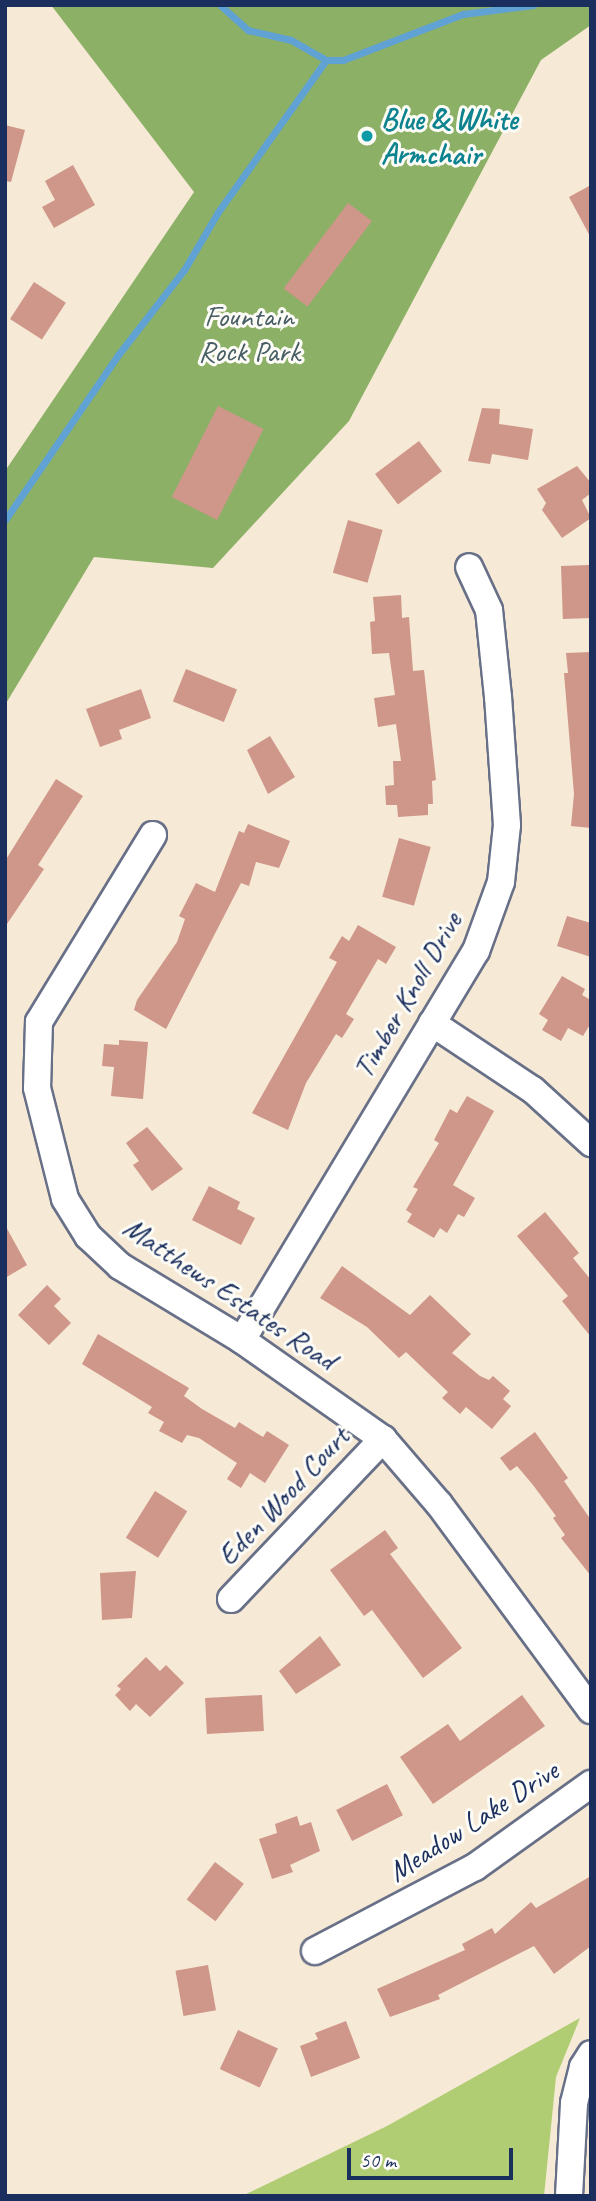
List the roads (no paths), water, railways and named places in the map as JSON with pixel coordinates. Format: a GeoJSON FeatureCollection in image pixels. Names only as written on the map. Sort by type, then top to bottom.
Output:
{"type":"FeatureCollection","features":[{"type":"Feature","properties":{"kind":"street","name":"Timber Knoll Drive"},"geometry":{"type":"LineString","coordinates":[[242,1340],[432,1023],[487,925],[505,859],[507,825],[489,610],[469,568]]}},
{"type":"Feature","properties":{"kind":"street","name":"Matthews Estates Road"},"geometry":{"type":"LineString","coordinates":[[153,835],[39,1022],[37,1088],[65,1199],[88,1236],[120,1266],[242,1340],[383,1439],[439,1503],[591,1710]]}},
{"type":"Feature","properties":{"kind":"street"},"geometry":{"type":"LineString","coordinates":[[432,1023],[533,1090],[591,1143]]}},
{"type":"Feature","properties":{"kind":"street","name":"Eden Wood Court"},"geometry":{"type":"LineString","coordinates":[[231,1599],[383,1439]]}},
{"type":"Feature","properties":{"kind":"street","name":"Meadow Lake Drive"},"geometry":{"type":"LineString","coordinates":[[315,1951],[475,1867],[591,1784]]}},
{"type":"Feature","properties":{"kind":"street"},"geometry":{"type":"LineString","coordinates":[[569,2196],[574,2103],[583,2067],[591,2054]]}},
{"type":"Feature","properties":{"kind":"waterway"},"geometry":{"type":"LineString","coordinates":[[220,5],[248,30],[291,40],[326,60],[343,60],[463,14],[533,5]]}},
{"type":"Feature","properties":{"kind":"waterway"},"geometry":{"type":"LineString","coordinates":[[5,520],[118,355],[184,270],[218,212],[326,60]]}},
{"type":"Feature","properties":{"kind":"place","name":"Blue & White Armchair"},"geometry":{"type":"Point","coordinates":[367,136]}},
{"type":"Feature","properties":{"kind":"park label","name":"Fountain Rock Park"},"geometry":{"type":"Point","coordinates":[249,333]}}]}
